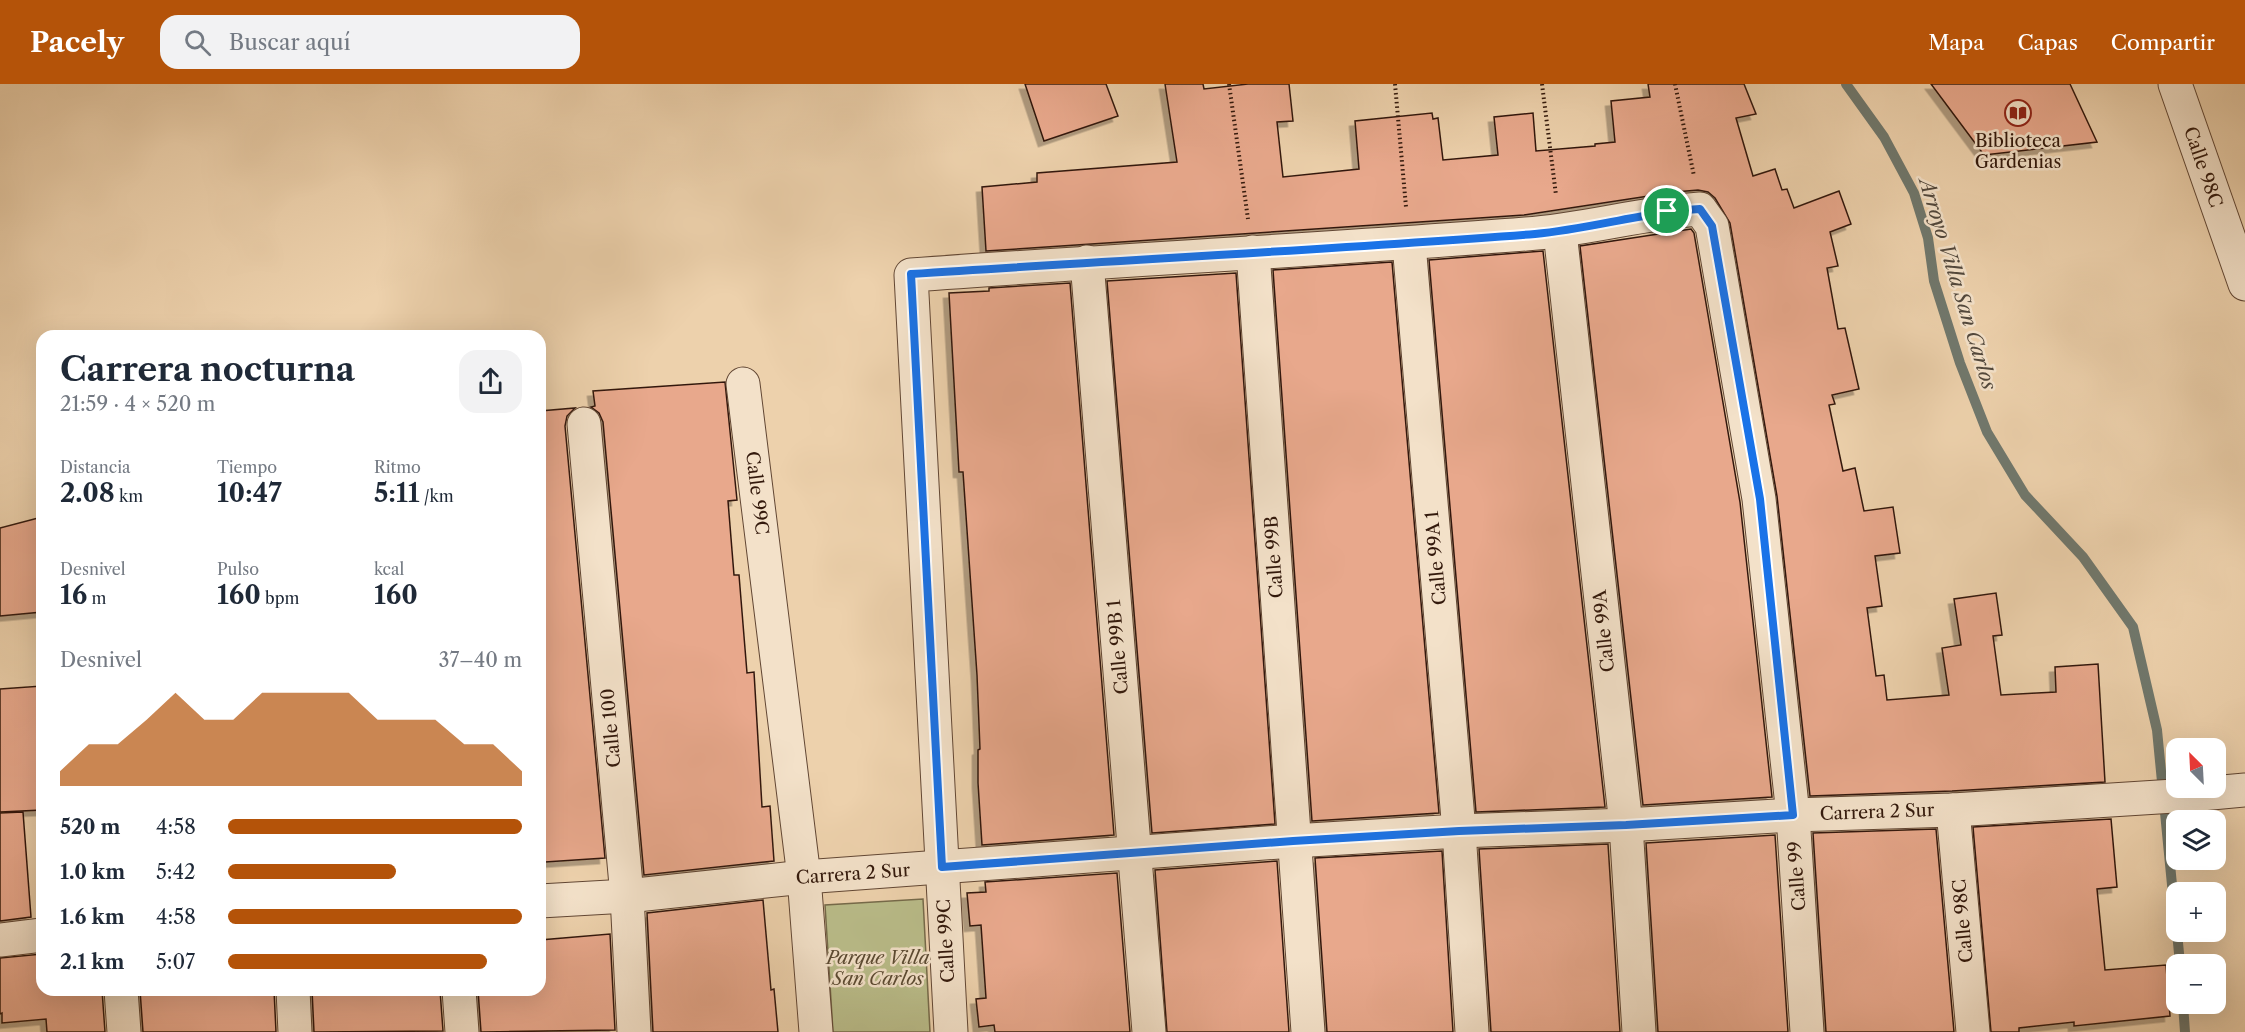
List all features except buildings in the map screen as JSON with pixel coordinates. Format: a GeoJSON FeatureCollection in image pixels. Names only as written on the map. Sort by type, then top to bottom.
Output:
{"type":"FeatureCollection","features":[{"type":"Feature","properties":{"kind":"street","name":"Calle 98C"},"geometry":{"type":"LineString","coordinates":[[2175,84],[2241,265]]}},
{"type":"Feature","properties":{"kind":"street"},"geometry":{"type":"LineString","coordinates":[[1087,262],[1409,244],[1560,232],[1667,211],[1700,209]]}},
{"type":"Feature","properties":{"kind":"street","name":"Calle 99"},"geometry":{"type":"LineString","coordinates":[[1700,209],[1712,226],[1760,499],[1793,815],[1807,1032]]}},
{"type":"Feature","properties":{"kind":"street","name":"Calle 99A"},"geometry":{"type":"LineString","coordinates":[[1560,232],[1626,825],[1639,1032]]}},
{"type":"Feature","properties":{"kind":"street","name":"Calle 99A 1"},"geometry":{"type":"LineString","coordinates":[[1409,244],[1459,831],[1472,1032]]}},
{"type":"Feature","properties":{"kind":"street","name":"Calle 99B"},"geometry":{"type":"LineString","coordinates":[[1252,252],[1308,1032]]}},
{"type":"Feature","properties":{"kind":"street","name":"Calle 99C"},"geometry":{"type":"LineString","coordinates":[[951,1032],[911,274],[1087,262]]}},
{"type":"Feature","properties":{"kind":"street","name":"Calle 99B 1"},"geometry":{"type":"LineString","coordinates":[[1087,262],[1149,1032]]}},
{"type":"Feature","properties":{"kind":"street","name":"Calle 99C"},"geometry":{"type":"LineString","coordinates":[[743,384],[804,876],[816,1032]]}},
{"type":"Feature","properties":{"kind":"street","name":"Calle 100"},"geometry":{"type":"LineString","coordinates":[[584,424],[627,896],[634,1032]]}},
{"type":"Feature","properties":{"kind":"street","name":"Carrera 2 Sur"},"geometry":{"type":"LineString","coordinates":[[546,902],[627,896],[804,876],[1293,841],[1793,815],[1953,810],[2245,790]]}},
{"type":"Feature","properties":{"kind":"street","name":"Calle 98C"},"geometry":{"type":"LineString","coordinates":[[1953,810],[1973,1032]]}},
{"type":"Feature","properties":{"kind":"street"},"geometry":{"type":"LineString","coordinates":[[0,939],[36,936]]}},
{"type":"Feature","properties":{"kind":"street"},"geometry":{"type":"LineString","coordinates":[[122,996],[124,1032]]}},
{"type":"Feature","properties":{"kind":"street"},"geometry":{"type":"LineString","coordinates":[[293,996],[295,1032]]}},
{"type":"Feature","properties":{"kind":"street"},"geometry":{"type":"LineString","coordinates":[[459,996],[462,1032]]}},
{"type":"Feature","properties":{"kind":"path"},"geometry":{"type":"LineString","coordinates":[[1228,84],[1252,252]]}},
{"type":"Feature","properties":{"kind":"path"},"geometry":{"type":"LineString","coordinates":[[1395,84],[1409,244]]}},
{"type":"Feature","properties":{"kind":"path"},"geometry":{"type":"LineString","coordinates":[[1542,84],[1560,232]]}},
{"type":"Feature","properties":{"kind":"path"},"geometry":{"type":"LineString","coordinates":[[1675,84],[1700,209]]}},
{"type":"Feature","properties":{"kind":"green space","name":"Parque Villa San Carlos"},"geometry":{"type":"Polygon","coordinates":[[[923,899],[930,1032],[833,1032],[825,905],[923,899]]]}},
{"type":"Feature","properties":{"kind":"waterway","name":"Arroyo Villa San Carlos"},"geometry":{"type":"LineString","coordinates":[[1846,84],[1884,137],[1914,193],[1928,238],[1934,281],[1960,363],[1987,432],[2025,495],[2083,557],[2133,627],[2157,730],[2172,882]]}},
{"type":"Feature","properties":{"kind":"waterway","name":"Arroyo Villa San Carlos"},"geometry":{"type":"LineString","coordinates":[[2178,942],[2179,954]]}},
{"type":"Feature","properties":{"kind":"waterway","name":"Arroyo Villa San Carlos"},"geometry":{"type":"LineString","coordinates":[[2184,1014],[2185,1032]]}},
{"type":"Feature","properties":{"kind":"place","name":"Biblioteca Gardenias"},"geometry":{"type":"Point","coordinates":[2018,113]}},
{"type":"Feature","properties":{"kind":"route"},"geometry":{"type":"LineString","coordinates":[[1700,209],[1712,226],[1760,499],[1793,815],[1293,841],[942,867],[911,274],[1409,244],[1560,232],[1667,211],[1700,209]]}}]}
